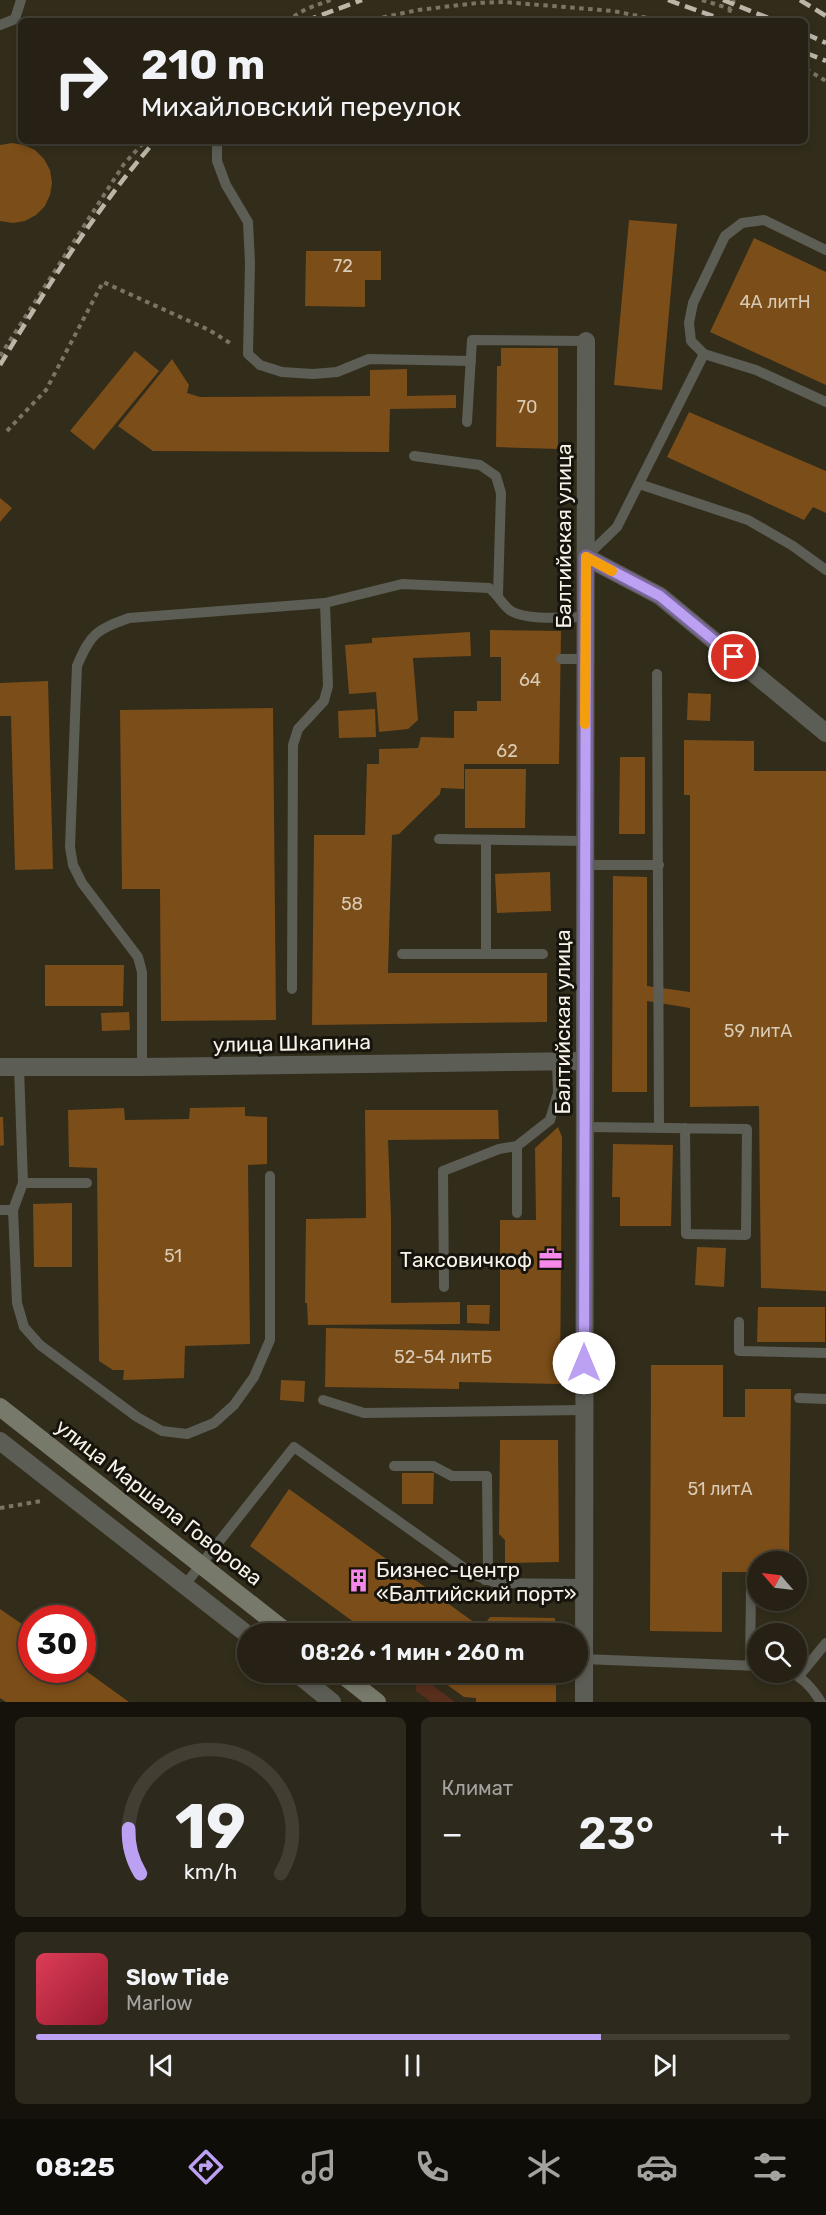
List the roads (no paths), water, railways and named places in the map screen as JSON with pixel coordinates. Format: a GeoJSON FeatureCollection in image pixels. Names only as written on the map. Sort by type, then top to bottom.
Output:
{"type":"FeatureCollection","features":[{"type":"Feature","properties":{"kind":"main road","name":"улица Маршала Говорова"},"geometry":{"type":"LineString","coordinates":[[0,1407],[275,1623]]}},
{"type":"Feature","properties":{"kind":"main road"},"geometry":{"type":"LineString","coordinates":[[353,1683],[377,1702]]}},
{"type":"Feature","properties":{"kind":"street","name":"Балтийская улица"},"geometry":{"type":"LineString","coordinates":[[583,1623],[586,341]]}},
{"type":"Feature","properties":{"kind":"street"},"geometry":{"type":"LineString","coordinates":[[586,557],[660,596],[826,733]]}},
{"type":"Feature","properties":{"kind":"street","name":"улица Шкапина"},"geometry":{"type":"LineString","coordinates":[[0,1067],[585,1061]]}},
{"type":"Feature","properties":{"kind":"street"},"geometry":{"type":"LineString","coordinates":[[0,1441],[237,1627]]}},
{"type":"Feature","properties":{"kind":"street"},"geometry":{"type":"LineString","coordinates":[[309,1683],[332,1702]]}},
{"type":"Feature","properties":{"kind":"street","name":"Балтийская улица"},"geometry":{"type":"LineString","coordinates":[[584,1683],[584,1702]]}},
{"type":"Feature","properties":{"kind":"lane"},"geometry":{"type":"LineString","coordinates":[[0,25],[15,19],[21,0]]}},
{"type":"Feature","properties":{"kind":"lane"},"geometry":{"type":"LineString","coordinates":[[217,144],[217,161],[226,185],[248,222],[250,263],[248,354],[260,365],[282,372],[313,374],[337,372],[369,359],[471,361]]}},
{"type":"Feature","properties":{"kind":"lane"},"geometry":{"type":"LineString","coordinates":[[826,250],[764,220],[742,223],[725,236],[693,303],[689,323],[692,341],[704,354],[756,370],[826,402]]}},
{"type":"Feature","properties":{"kind":"lane"},"geometry":{"type":"LineString","coordinates":[[467,422],[472,340],[586,341]]}},
{"type":"Feature","properties":{"kind":"lane"},"geometry":{"type":"LineString","coordinates":[[586,557],[618,527],[704,354]]}},
{"type":"Feature","properties":{"kind":"lane"},"geometry":{"type":"LineString","coordinates":[[414,456],[480,465],[496,476],[501,493],[498,594]]}},
{"type":"Feature","properties":{"kind":"lane"},"geometry":{"type":"LineString","coordinates":[[639,484],[748,520],[793,546],[826,570]]}},
{"type":"Feature","properties":{"kind":"lane"},"geometry":{"type":"LineString","coordinates":[[142,1067],[142,972],[138,957],[82,883],[73,866],[70,848],[78,666],[88,640],[104,627],[129,618],[325,603],[402,584],[489,588],[498,594],[503,603],[512,611],[525,616],[586,618]]}},
{"type":"Feature","properties":{"kind":"lane"},"geometry":{"type":"LineString","coordinates":[[292,988],[291,762],[298,729],[324,701],[328,686],[325,603]]}},
{"type":"Feature","properties":{"kind":"lane"},"geometry":{"type":"LineString","coordinates":[[561,659],[586,659]]}},
{"type":"Feature","properties":{"kind":"lane"},"geometry":{"type":"LineString","coordinates":[[657,674],[659,1128]]}},
{"type":"Feature","properties":{"kind":"lane"},"geometry":{"type":"LineString","coordinates":[[440,839],[585,841]]}},
{"type":"Feature","properties":{"kind":"lane"},"geometry":{"type":"LineString","coordinates":[[486,840],[486,954]]}},
{"type":"Feature","properties":{"kind":"lane"},"geometry":{"type":"LineString","coordinates":[[585,865],[659,865]]}},
{"type":"Feature","properties":{"kind":"lane"},"geometry":{"type":"LineString","coordinates":[[402,954],[543,954]]}},
{"type":"Feature","properties":{"kind":"lane"},"geometry":{"type":"LineString","coordinates":[[444,1287],[443,1171],[499,1149],[517,1146],[550,1120],[558,1093],[557,1062]]}},
{"type":"Feature","properties":{"kind":"lane"},"geometry":{"type":"LineString","coordinates":[[19,1067],[23,1183],[13,1210],[17,1303],[24,1327],[40,1345],[137,1417],[162,1431],[187,1434],[214,1423],[234,1405],[254,1377],[270,1340],[270,1176]]}},
{"type":"Feature","properties":{"kind":"lane"},"geometry":{"type":"LineString","coordinates":[[585,1127],[685,1128],[747,1129],[746,1234],[686,1234],[685,1128]]}},
{"type":"Feature","properties":{"kind":"lane"},"geometry":{"type":"LineString","coordinates":[[517,1146],[517,1213]]}},
{"type":"Feature","properties":{"kind":"lane"},"geometry":{"type":"LineString","coordinates":[[23,1183],[87,1183]]}},
{"type":"Feature","properties":{"kind":"lane"},"geometry":{"type":"LineString","coordinates":[[0,1210],[13,1210]]}},
{"type":"Feature","properties":{"kind":"lane"},"geometry":{"type":"LineString","coordinates":[[739,1322],[739,1351],[826,1353]]}},
{"type":"Feature","properties":{"kind":"lane"},"geometry":{"type":"LineString","coordinates":[[799,1398],[826,1399]]}},
{"type":"Feature","properties":{"kind":"lane"},"geometry":{"type":"LineString","coordinates":[[323,1400],[364,1413],[584,1410]]}},
{"type":"Feature","properties":{"kind":"lane"},"geometry":{"type":"LineString","coordinates":[[184,1586],[294,1447],[474,1575],[497,1583],[583,1584]]}},
{"type":"Feature","properties":{"kind":"lane"},"geometry":{"type":"LineString","coordinates":[[394,1466],[433,1466],[452,1476],[487,1476],[488,1565],[485,1580]]}},
{"type":"Feature","properties":{"kind":"lane"},"geometry":{"type":"LineString","coordinates":[[807,1661],[826,1643]]}},
{"type":"Feature","properties":{"kind":"lane"},"geometry":{"type":"LineString","coordinates":[[588,1659],[747,1665]]}},
{"type":"Feature","properties":{"kind":"lane"},"geometry":{"type":"LineString","coordinates":[[805,1683],[814,1691],[821,1702]]}},
{"type":"Feature","properties":{"kind":"railway"},"geometry":{"type":"LineString","coordinates":[[313,18],[362,0]]}},
{"type":"Feature","properties":{"kind":"railway"},"geometry":{"type":"LineString","coordinates":[[668,0],[719,18]]}},
{"type":"Feature","properties":{"kind":"railway"},"geometry":{"type":"LineString","coordinates":[[723,0],[768,18]]}},
{"type":"Feature","properties":{"kind":"railway"},"geometry":{"type":"LineString","coordinates":[[800,0],[826,16]]}},
{"type":"Feature","properties":{"kind":"railway"},"geometry":{"type":"LineString","coordinates":[[808,35],[826,43]]}},
{"type":"Feature","properties":{"kind":"railway"},"geometry":{"type":"LineString","coordinates":[[808,54],[826,61]]}},
{"type":"Feature","properties":{"kind":"railway"},"geometry":{"type":"LineString","coordinates":[[0,365],[92,222],[152,144]]}},
{"type":"Feature","properties":{"kind":"place","name":"Таксовичкоф"},"geometry":{"type":"Point","coordinates":[550,1259]}},
{"type":"Feature","properties":{"kind":"place","name":"Бизнес-центр «Балтийский порт»"},"geometry":{"type":"Point","coordinates":[358,1581]}}]}
